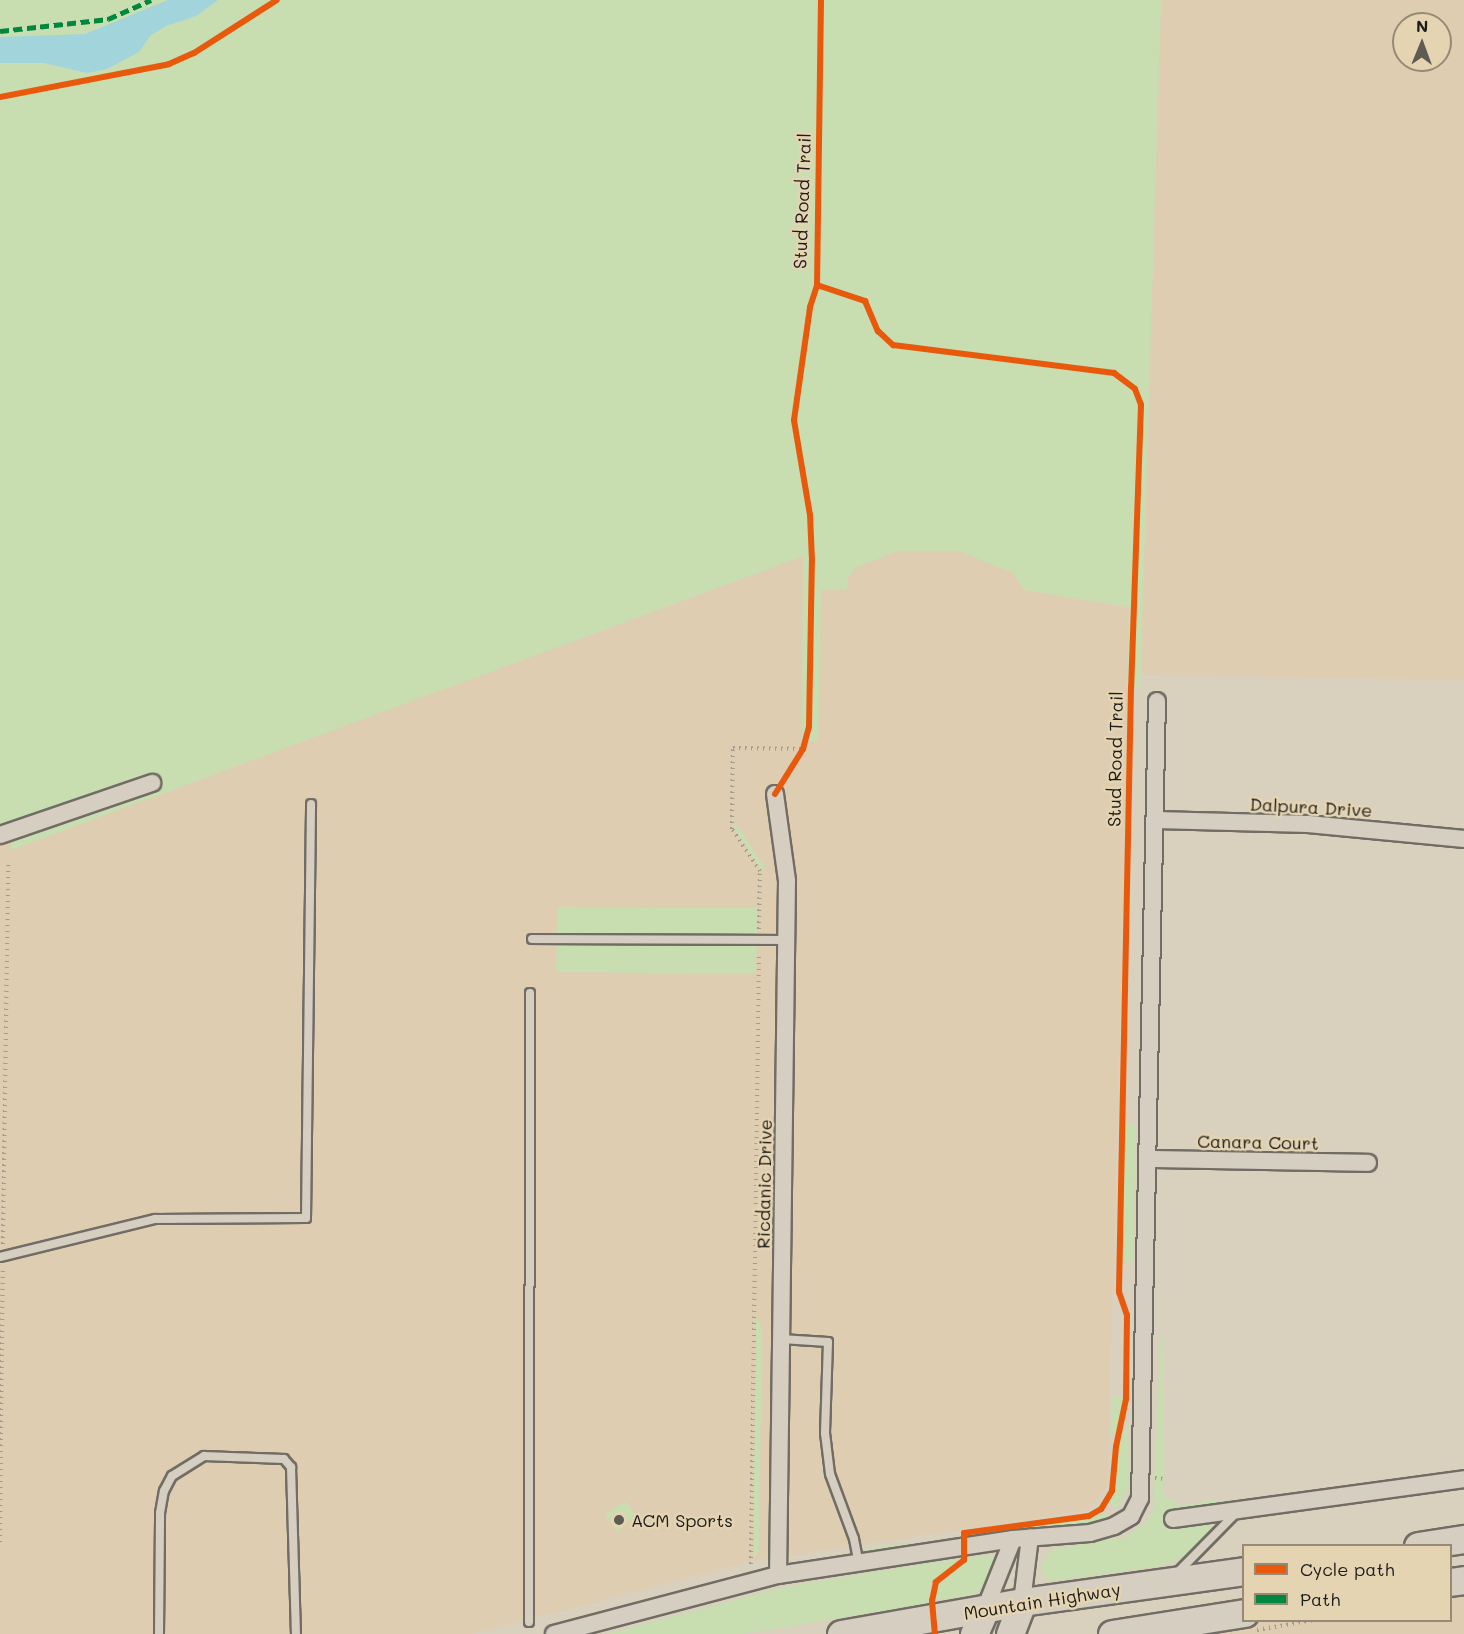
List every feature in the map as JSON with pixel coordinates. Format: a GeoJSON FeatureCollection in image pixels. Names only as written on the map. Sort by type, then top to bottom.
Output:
{"type":"FeatureCollection","features":[{"type":"Feature","properties":{"kind":"main road"},"geometry":{"type":"LineString","coordinates":[[1426,1544],[1464,1539]]}},
{"type":"Feature","properties":{"kind":"main road","name":"Mountain Highway"},"geometry":{"type":"LineString","coordinates":[[841,1634],[1022,1602],[1242,1571]]}},
{"type":"Feature","properties":{"kind":"main road"},"geometry":{"type":"LineString","coordinates":[[1010,1634],[1022,1602]]}},
{"type":"Feature","properties":{"kind":"main road"},"geometry":{"type":"LineString","coordinates":[[974,1634],[986,1609]]}},
{"type":"Feature","properties":{"kind":"main road"},"geometry":{"type":"LineString","coordinates":[[1112,1634],[1239,1620]]}},
{"type":"Feature","properties":{"kind":"main road"},"geometry":{"type":"LineString","coordinates":[[1167,1634],[1239,1620]]}},
{"type":"Feature","properties":{"kind":"street"},"geometry":{"type":"LineString","coordinates":[[554,1634],[778,1575],[950,1551],[1013,1539],[1090,1533],[1114,1526],[1131,1516],[1140,1498],[1157,701]]}},
{"type":"Feature","properties":{"kind":"street"},"geometry":{"type":"LineString","coordinates":[[0,835],[152,783]]}},
{"type":"Feature","properties":{"kind":"street","name":"Ricdanic Drive"},"geometry":{"type":"LineString","coordinates":[[774,794],[787,881],[778,1575]]}},
{"type":"Feature","properties":{"kind":"street","name":"Dalpura Drive"},"geometry":{"type":"LineString","coordinates":[[1156,820],[1319,825],[1464,839]]}},
{"type":"Feature","properties":{"kind":"street","name":"Canara Court"},"geometry":{"type":"LineString","coordinates":[[1148,1159],[1368,1163]]}},
{"type":"Feature","properties":{"kind":"street"},"geometry":{"type":"LineString","coordinates":[[1173,1519],[1464,1479]]}},
{"type":"Feature","properties":{"kind":"street"},"geometry":{"type":"LineString","coordinates":[[1022,1602],[1030,1537]]}},
{"type":"Feature","properties":{"kind":"street"},"geometry":{"type":"LineString","coordinates":[[986,1609],[1013,1539]]}},
{"type":"Feature","properties":{"kind":"lane"},"geometry":{"type":"LineString","coordinates":[[2,1256],[154,1219],[306,1218],[310,804]]}},
{"type":"Feature","properties":{"kind":"lane"},"geometry":{"type":"LineString","coordinates":[[532,939],[786,940]]}},
{"type":"Feature","properties":{"kind":"lane"},"geometry":{"type":"LineString","coordinates":[[529,1622],[530,993]]}},
{"type":"Feature","properties":{"kind":"lane"},"geometry":{"type":"LineString","coordinates":[[781,1339],[828,1342],[825,1433],[830,1474],[854,1539],[859,1564]]}},
{"type":"Feature","properties":{"kind":"lane"},"geometry":{"type":"LineString","coordinates":[[159,1634],[160,1513],[164,1491],[172,1476],[204,1456],[284,1459],[293,1476],[296,1634]]}},
{"type":"Feature","properties":{"kind":"lane"},"geometry":{"type":"LineString","coordinates":[[1167,1583],[1240,1510]]}},
{"type":"Feature","properties":{"kind":"path"},"geometry":{"type":"LineString","coordinates":[[799,756],[805,745]]}},
{"type":"Feature","properties":{"kind":"path"},"geometry":{"type":"LineString","coordinates":[[751,1564],[760,871],[732,829],[733,748],[805,745]]}},
{"type":"Feature","properties":{"kind":"path"},"geometry":{"type":"LineString","coordinates":[[0,1542],[8,863]]}},
{"type":"Feature","properties":{"kind":"shaded area"},"geometry":{"type":"Polygon","coordinates":[[[1161,0],[1464,0],[1464,680],[1141,674],[1161,0]]]}},
{"type":"Feature","properties":{"kind":"shaded area"},"geometry":{"type":"Polygon","coordinates":[[[1137,407],[1107,1486],[1088,1510],[751,1561],[472,1634],[0,1634],[0,824],[400,675],[563,646],[804,556],[802,741],[822,512],[1137,407]]]}},
{"type":"Feature","properties":{"kind":"shaded area"},"geometry":{"type":"Polygon","coordinates":[[[1464,1580],[1464,1634],[1167,1634],[1242,1620],[1452,1622],[1452,1582],[1464,1580]]]}},
{"type":"Feature","properties":{"kind":"green space"},"geometry":{"type":"Polygon","coordinates":[[[0,0],[1161,0],[1140,687],[1127,687],[1129,607],[1024,590],[1013,573],[959,551],[898,551],[857,567],[848,578],[847,589],[821,589],[818,742],[802,741],[803,556],[11,850],[12,821],[0,824],[0,0]]]}},
{"type":"Feature","properties":{"kind":"green space"},"geometry":{"type":"Polygon","coordinates":[[[735,822],[765,867],[762,871],[734,828],[735,822]]]}},
{"type":"Feature","properties":{"kind":"green space"},"geometry":{"type":"Polygon","coordinates":[[[557,907],[758,908],[756,974],[556,972],[557,907]]]}},
{"type":"Feature","properties":{"kind":"green space"},"geometry":{"type":"Polygon","coordinates":[[[1125,1123],[1136,1126],[1133,1261],[1121,1261],[1125,1123]]]}},
{"type":"Feature","properties":{"kind":"green space"},"geometry":{"type":"Polygon","coordinates":[[[756,1314],[762,1328],[759,1550],[753,1561],[756,1314]]]}},
{"type":"Feature","properties":{"kind":"green space"},"geometry":{"type":"Polygon","coordinates":[[[1161,1336],[1164,1336],[1163,1496],[1182,1505],[1219,1499],[1216,1505],[1170,1513],[1173,1529],[1210,1524],[1213,1528],[1189,1554],[1163,1566],[1050,1581],[1042,1572],[1042,1562],[1053,1549],[1125,1537],[1146,1522],[1153,1510],[1161,1336]]]}},
{"type":"Feature","properties":{"kind":"green space"},"geometry":{"type":"Polygon","coordinates":[[[1113,1394],[1123,1398],[1123,1406],[1118,1431],[1111,1437],[1113,1394]]]}},
{"type":"Feature","properties":{"kind":"green space"},"geometry":{"type":"Polygon","coordinates":[[[1128,1421],[1129,1488],[1116,1510],[1109,1501],[1116,1487],[1117,1447],[1128,1421]]]}},
{"type":"Feature","properties":{"kind":"green space","name":"ACM Sports"},"geometry":{"type":"Polygon","coordinates":[[[625,1501],[636,1515],[618,1532],[605,1514],[625,1501]]]}},
{"type":"Feature","properties":{"kind":"green space"},"geometry":{"type":"Polygon","coordinates":[[[1109,1513],[1103,1521],[995,1536],[994,1533],[1109,1513]]]}},
{"type":"Feature","properties":{"kind":"green space"},"geometry":{"type":"Polygon","coordinates":[[[906,1543],[909,1548],[866,1555],[865,1549],[906,1543]]]}},
{"type":"Feature","properties":{"kind":"green space"},"geometry":{"type":"Polygon","coordinates":[[[1000,1554],[990,1580],[980,1591],[966,1597],[937,1600],[936,1588],[969,1558],[1000,1554]]]}},
{"type":"Feature","properties":{"kind":"green space"},"geometry":{"type":"Polygon","coordinates":[[[955,1559],[957,1562],[929,1587],[929,1603],[743,1634],[607,1634],[784,1587],[955,1559]]]}},
{"type":"Feature","properties":{"kind":"water"},"geometry":{"type":"Polygon","coordinates":[[[168,0],[218,0],[196,16],[166,26],[150,36],[139,52],[107,69],[87,73],[44,63],[0,63],[0,37],[85,34],[168,0]]]}},
{"type":"Feature","properties":{"kind":"marked path"},"geometry":{"type":"LineString","coordinates":[[0,31],[108,19],[151,0]]}},
{"type":"Feature","properties":{"kind":"cycle path"},"geometry":{"type":"LineString","coordinates":[[0,97],[169,64],[194,53],[277,0]]}},
{"type":"Feature","properties":{"kind":"cycle path","name":"Stud Road Trail"},"geometry":{"type":"LineString","coordinates":[[821,0],[817,285],[865,301],[878,331],[893,345],[1114,373],[1135,389],[1141,405],[1131,687],[1119,1292],[1127,1315],[1126,1399],[1116,1447],[1112,1491],[1101,1509],[1089,1516],[964,1533],[964,1560],[936,1582],[932,1601],[935,1634]]}},
{"type":"Feature","properties":{"kind":"cycle path"},"geometry":{"type":"LineString","coordinates":[[775,794],[803,749],[809,727],[812,560],[810,515],[794,420],[810,307],[817,285]]}},
{"type":"Feature","properties":{"kind":"place","name":"ACM Sports"},"geometry":{"type":"Point","coordinates":[619,1520]}}]}
